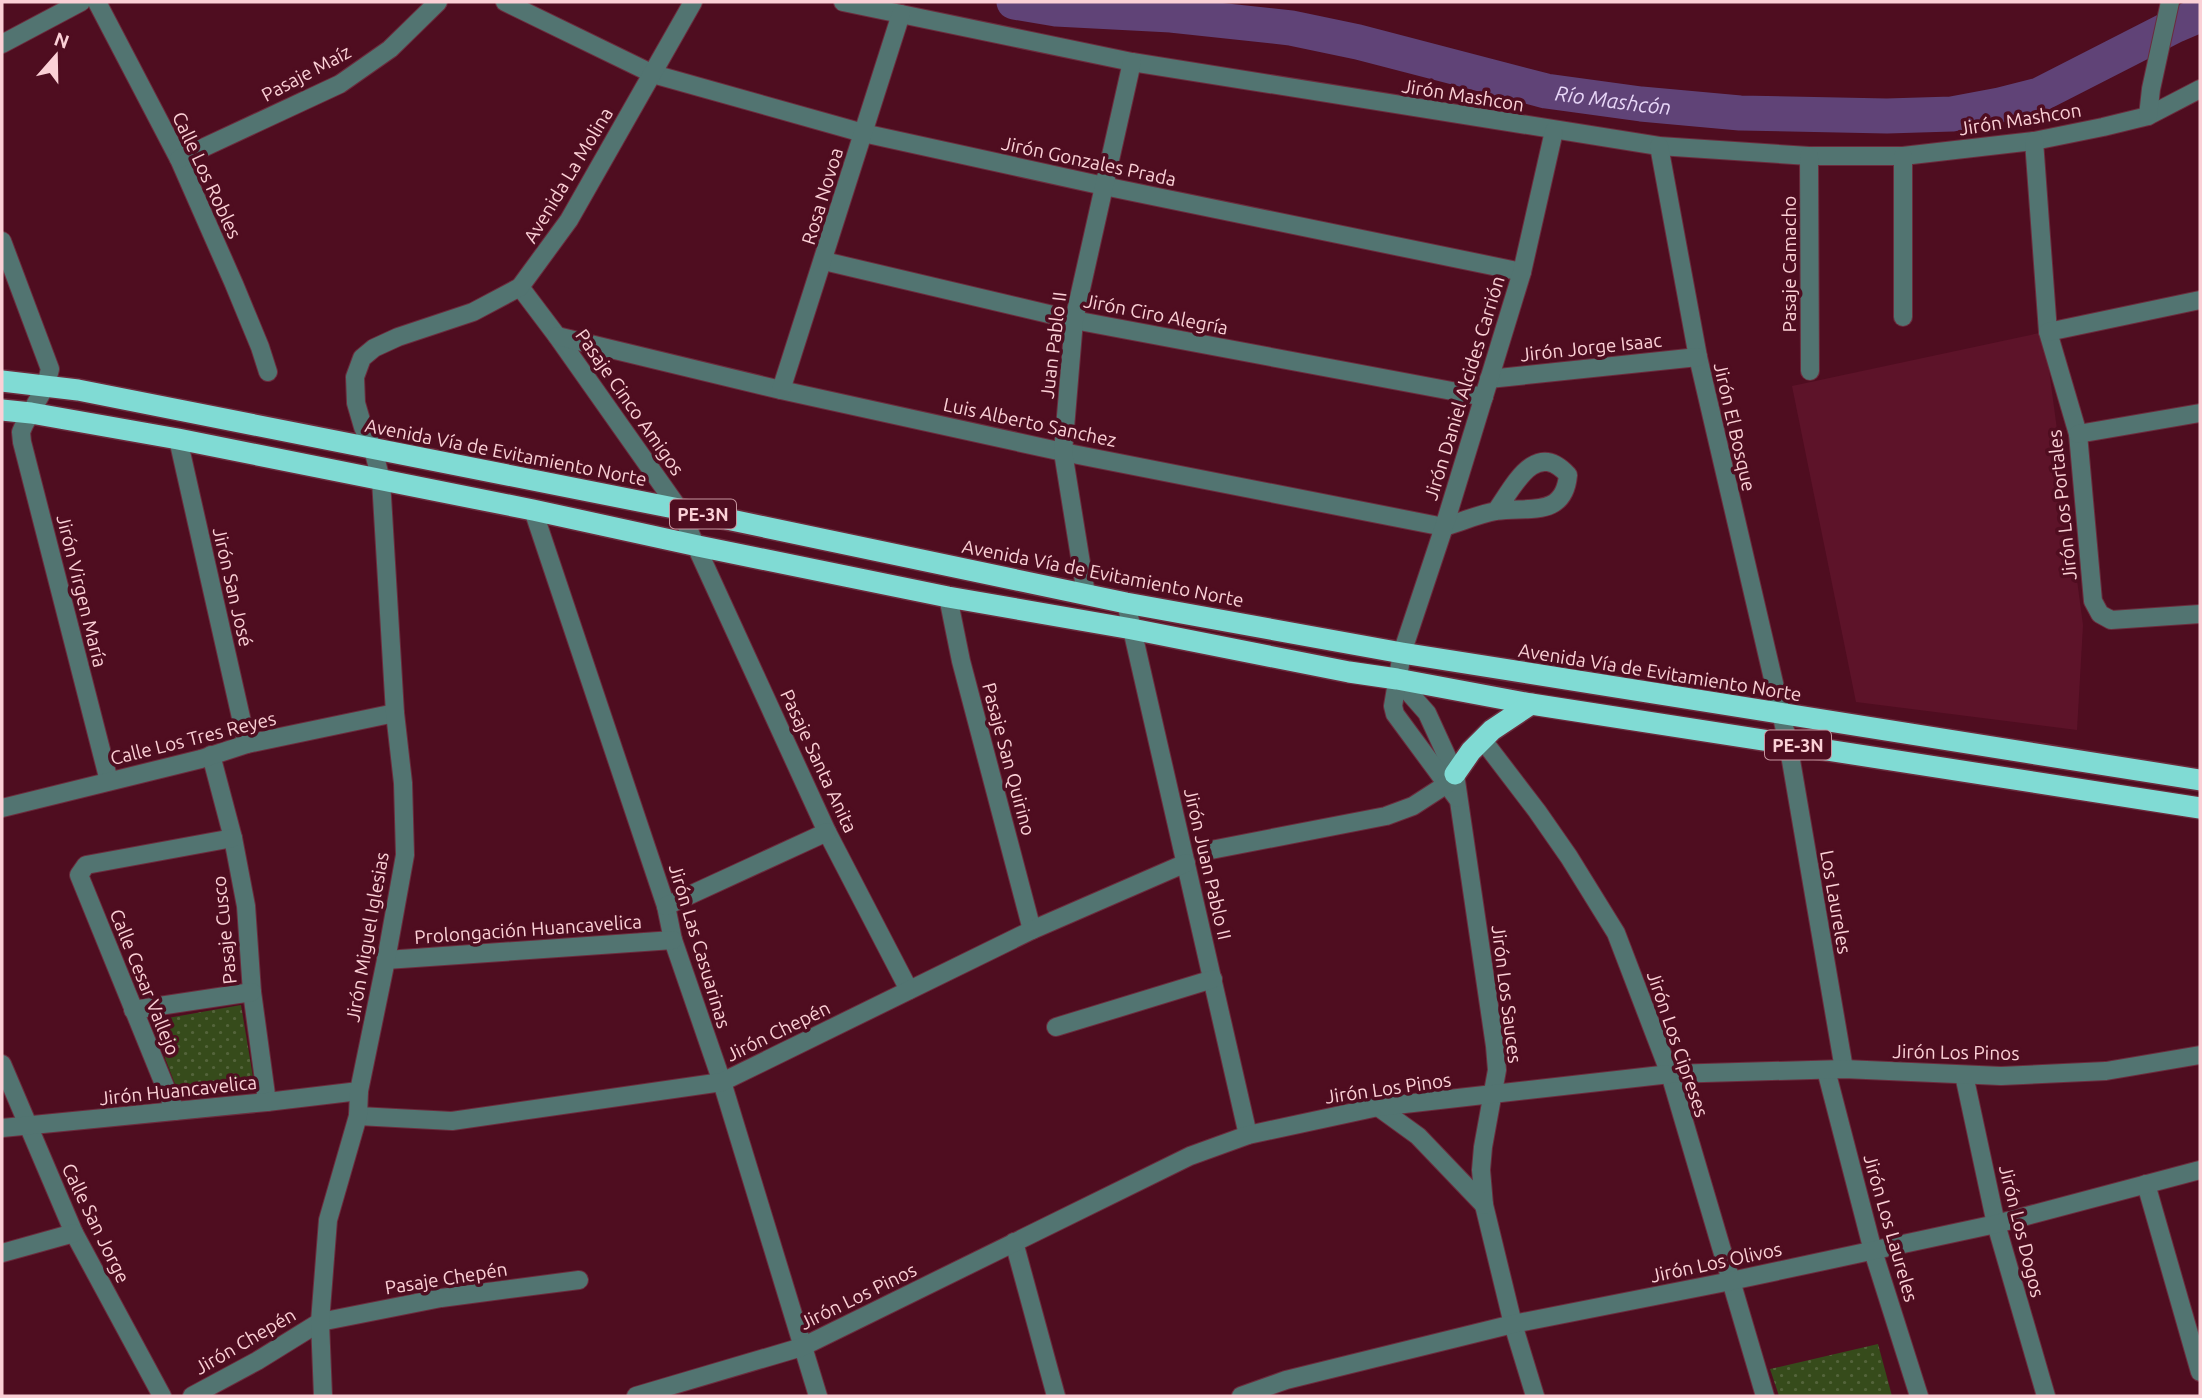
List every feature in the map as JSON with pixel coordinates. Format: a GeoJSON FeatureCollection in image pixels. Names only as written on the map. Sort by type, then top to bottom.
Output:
{"type":"FeatureCollection","features":[{"type":"Feature","properties":{"kind":"highway","name":"Avenida Vía de Evitamiento Norte"},"geometry":{"type":"LineString","coordinates":[[2,381],[46,386],[679,509],[1126,603],[1402,653],[2200,780]]}},
{"type":"Feature","properties":{"kind":"highway","name":"PE-3N"},"geometry":{"type":"LineString","coordinates":[[2,410],[178,439],[948,597],[1132,629],[1349,672],[1397,678],[1531,704],[2200,808]]}},
{"type":"Feature","properties":{"kind":"highway"},"geometry":{"type":"LineString","coordinates":[[1676,726],[1679,698]]}},
{"type":"Feature","properties":{"kind":"highway"},"geometry":{"type":"LineString","coordinates":[[1451,779],[1482,739],[1531,704]]}},
{"type":"Feature","properties":{"kind":"street"},"geometry":{"type":"LineString","coordinates":[[2,44],[81,2]]}},
{"type":"Feature","properties":{"kind":"street","name":"Calle Los Robles"},"geometry":{"type":"LineString","coordinates":[[97,2],[179,159],[234,284],[268,372]]}},
{"type":"Feature","properties":{"kind":"street","name":"Pasaje Maíz"},"geometry":{"type":"LineString","coordinates":[[179,159],[340,84],[390,49],[438,2]]}},
{"type":"Feature","properties":{"kind":"street"},"geometry":{"type":"LineString","coordinates":[[505,2],[653,74]]}},
{"type":"Feature","properties":{"kind":"street","name":"Avenida La Molina"},"geometry":{"type":"LineString","coordinates":[[380,480],[373,449],[356,403],[355,377],[362,358],[374,348],[398,337],[473,312],[520,287],[569,220],[693,2]]}},
{"type":"Feature","properties":{"kind":"street","name":"Jirón Mashcon"},"geometry":{"type":"LineString","coordinates":[[843,2],[1132,62],[1554,131],[1659,146],[1809,156],[1903,156],[2034,141],[2148,117],[2200,89]]}},
{"type":"Feature","properties":{"kind":"street"},"geometry":{"type":"LineString","coordinates":[[2148,117],[2151,89],[2170,2]]}},
{"type":"Feature","properties":{"kind":"street","name":"Rosa Novoa"},"geometry":{"type":"LineString","coordinates":[[781,390],[901,15]]}},
{"type":"Feature","properties":{"kind":"street","name":"Juan Pablo II"},"geometry":{"type":"LineString","coordinates":[[1086,594],[1063,452],[1074,320],[1132,62]]}},
{"type":"Feature","properties":{"kind":"street","name":"Jirón Gonzales Prada"},"geometry":{"type":"LineString","coordinates":[[653,74],[863,133],[1104,186],[1522,272]]}},
{"type":"Feature","properties":{"kind":"street","name":"Jirón Daniel Alcides Carrión"},"geometry":{"type":"LineString","coordinates":[[1397,678],[1402,653],[1444,527],[1522,272],[1554,131]]}},
{"type":"Feature","properties":{"kind":"street","name":"Jirón Los Portales"},"geometry":{"type":"LineString","coordinates":[[2034,141],[2048,332],[2078,434],[2093,601],[2100,614],[2111,620],[2200,614]]}},
{"type":"Feature","properties":{"kind":"street","name":"Jirón El Bosque"},"geometry":{"type":"LineString","coordinates":[[1659,146],[1698,357],[1788,743]]}},
{"type":"Feature","properties":{"kind":"street","name":"Pasaje Camacho"},"geometry":{"type":"LineString","coordinates":[[1809,156],[1810,371]]}},
{"type":"Feature","properties":{"kind":"street"},"geometry":{"type":"LineString","coordinates":[[1903,156],[1903,317]]}},
{"type":"Feature","properties":{"kind":"street"},"geometry":{"type":"LineString","coordinates":[[2,241],[49,363],[50,374],[46,386]]}},
{"type":"Feature","properties":{"kind":"street","name":"Jirón Ciro Alegría"},"geometry":{"type":"LineString","coordinates":[[824,261],[1074,320],[1483,397]]}},
{"type":"Feature","properties":{"kind":"street","name":"Pasaje Cinco Amigos"},"geometry":{"type":"LineString","coordinates":[[520,287],[679,509],[698,546]]}},
{"type":"Feature","properties":{"kind":"street"},"geometry":{"type":"LineString","coordinates":[[2048,332],[2200,300]]}},
{"type":"Feature","properties":{"kind":"street","name":"Luis Alberto Sanchez"},"geometry":{"type":"LineString","coordinates":[[557,336],[781,390],[1063,452],[1444,527],[1496,511]]}},
{"type":"Feature","properties":{"kind":"street","name":"Jirón Jorge Isaac"},"geometry":{"type":"LineString","coordinates":[[1489,379],[1698,357]]}},
{"type":"Feature","properties":{"kind":"street","name":"Jirón Virgen María"},"geometry":{"type":"LineString","coordinates":[[46,386],[21,432],[22,442],[108,780]]}},
{"type":"Feature","properties":{"kind":"street"},"geometry":{"type":"LineString","coordinates":[[2078,434],[2200,413]]}},
{"type":"Feature","properties":{"kind":"street","name":"Jirón San José"},"geometry":{"type":"LineString","coordinates":[[178,439],[247,744]]}},
{"type":"Feature","properties":{"kind":"street","name":"Jirón Miguel Iglesias"},"geometry":{"type":"LineString","coordinates":[[323,1396],[320,1322],[328,1220],[358,1116],[359,1091],[405,855],[403,783],[395,713],[380,480]]}},
{"type":"Feature","properties":{"kind":"street","name":"Jirón Las Casuarinas"},"geometry":{"type":"LineString","coordinates":[[533,510],[666,906],[673,940],[722,1082],[818,1396]]}},
{"type":"Feature","properties":{"kind":"street","name":"Pasaje Santa Anita"},"geometry":{"type":"LineString","coordinates":[[698,546],[827,831],[909,990]]}},
{"type":"Feature","properties":{"kind":"street","name":"Pasaje San Quirino"},"geometry":{"type":"LineString","coordinates":[[948,597],[961,660],[1032,930]]}},
{"type":"Feature","properties":{"kind":"street","name":"Jirón Juan Pablo II"},"geometry":{"type":"LineString","coordinates":[[1126,603],[1248,1135]]}},
{"type":"Feature","properties":{"kind":"street","name":"Jirón Los Sauces"},"geometry":{"type":"LineString","coordinates":[[1397,678],[1393,706],[1395,714],[1451,779]]}},
{"type":"Feature","properties":{"kind":"street","name":"Jirón Los Sauces"},"geometry":{"type":"LineString","coordinates":[[1397,678],[1427,713],[1460,801],[1497,1070],[1483,1147],[1481,1170],[1484,1205],[1513,1324],[1535,1396]]}},
{"type":"Feature","properties":{"kind":"street","name":"Calle Los Tres Reyes"},"geometry":{"type":"LineString","coordinates":[[2,808],[247,744],[395,713]]}},
{"type":"Feature","properties":{"kind":"street","name":"Jirón Los Cipreses"},"geometry":{"type":"LineString","coordinates":[[1482,739],[1569,857],[1616,933],[1670,1074],[1765,1396]]}},
{"type":"Feature","properties":{"kind":"street","name":"Los Laureles"},"geometry":{"type":"LineString","coordinates":[[1788,743],[1835,1070]]}},
{"type":"Feature","properties":{"kind":"street","name":"Pasaje Cusco"},"geometry":{"type":"LineString","coordinates":[[211,755],[233,838],[246,906],[252,992],[267,1102]]}},
{"type":"Feature","properties":{"kind":"street"},"geometry":{"type":"LineString","coordinates":[[1211,850],[1386,816],[1413,806],[1451,779]]}},
{"type":"Feature","properties":{"kind":"street","name":"Prolongación Huancavelica"},"geometry":{"type":"LineString","coordinates":[[666,906],[827,831]]}},
{"type":"Feature","properties":{"kind":"street","name":"Calle Cesar Vallejo"},"geometry":{"type":"LineString","coordinates":[[175,1111],[79,875],[86,865],[233,838]]}},
{"type":"Feature","properties":{"kind":"street","name":"Jirón Chepén"},"geometry":{"type":"LineString","coordinates":[[358,1116],[452,1121],[722,1082],[1032,930],[1186,863]]}},
{"type":"Feature","properties":{"kind":"street","name":"Prolongación Huancavelica"},"geometry":{"type":"LineString","coordinates":[[386,960],[673,940]]}},
{"type":"Feature","properties":{"kind":"street"},"geometry":{"type":"LineString","coordinates":[[1056,1027],[1213,979]]}},
{"type":"Feature","properties":{"kind":"street"},"geometry":{"type":"LineString","coordinates":[[133,1010],[252,992]]}},
{"type":"Feature","properties":{"kind":"street","name":"Jirón Los Pinos"},"geometry":{"type":"LineString","coordinates":[[636,1396],[802,1347],[1190,1156],[1248,1135],[1378,1107],[1670,1074],[1835,1070],[2001,1076],[2106,1071],[2200,1055]]}},
{"type":"Feature","properties":{"kind":"street","name":"Calle San Jorge"},"geometry":{"type":"LineString","coordinates":[[2,1064],[74,1233],[162,1396]]}},
{"type":"Feature","properties":{"kind":"street","name":"Jirón Los Laureles"},"geometry":{"type":"LineString","coordinates":[[1835,1070],[1873,1251],[1919,1396]]}},
{"type":"Feature","properties":{"kind":"street","name":"Jirón Los Dogos"},"geometry":{"type":"LineString","coordinates":[[1964,1075],[1996,1224],[2046,1396]]}},
{"type":"Feature","properties":{"kind":"street","name":"Jirón Huancavelica"},"geometry":{"type":"LineString","coordinates":[[2,1128],[359,1091]]}},
{"type":"Feature","properties":{"kind":"street"},"geometry":{"type":"LineString","coordinates":[[1378,1107],[1418,1136],[1484,1205]]}},
{"type":"Feature","properties":{"kind":"street","name":"Jirón Los Olivos"},"geometry":{"type":"LineString","coordinates":[[1241,1396],[1289,1388],[1513,1324],[1996,1224],[2200,1170]]}},
{"type":"Feature","properties":{"kind":"street"},"geometry":{"type":"LineString","coordinates":[[2146,1184],[2200,1372]]}},
{"type":"Feature","properties":{"kind":"street"},"geometry":{"type":"LineString","coordinates":[[2,1253],[74,1233]]}},
{"type":"Feature","properties":{"kind":"street"},"geometry":{"type":"LineString","coordinates":[[1014,1242],[1056,1396]]}},
{"type":"Feature","properties":{"kind":"street","name":"Pasaje Chepén"},"geometry":{"type":"LineString","coordinates":[[320,1322],[440,1298],[579,1279]]}},
{"type":"Feature","properties":{"kind":"street","name":"Jirón Chepén"},"geometry":{"type":"LineString","coordinates":[[192,1396],[257,1361],[320,1322]]}},
{"type":"Feature","properties":{"kind":"shaded area"},"geometry":{"type":"Polygon","coordinates":[[[2044,332],[2083,625],[2077,730],[1856,702],[1792,386],[2044,332]]]}},
{"type":"Feature","properties":{"kind":"green space"},"geometry":{"type":"Polygon","coordinates":[[[241,1005],[255,1089],[181,1100],[151,1021],[241,1005]]]}},
{"type":"Feature","properties":{"kind":"green space"},"geometry":{"type":"Polygon","coordinates":[[[1878,1344],[1892,1396],[1779,1396],[1770,1369],[1878,1344]]]}},
{"type":"Feature","properties":{"kind":"waterway","name":"Río Mashcón"},"geometry":{"type":"LineString","coordinates":[[1014,2],[1056,9],[1171,15],[1291,28],[1358,42],[1546,91],[1641,104],[1740,113],[1887,116],[1952,114],[2039,95],[2200,15]]}}]}
